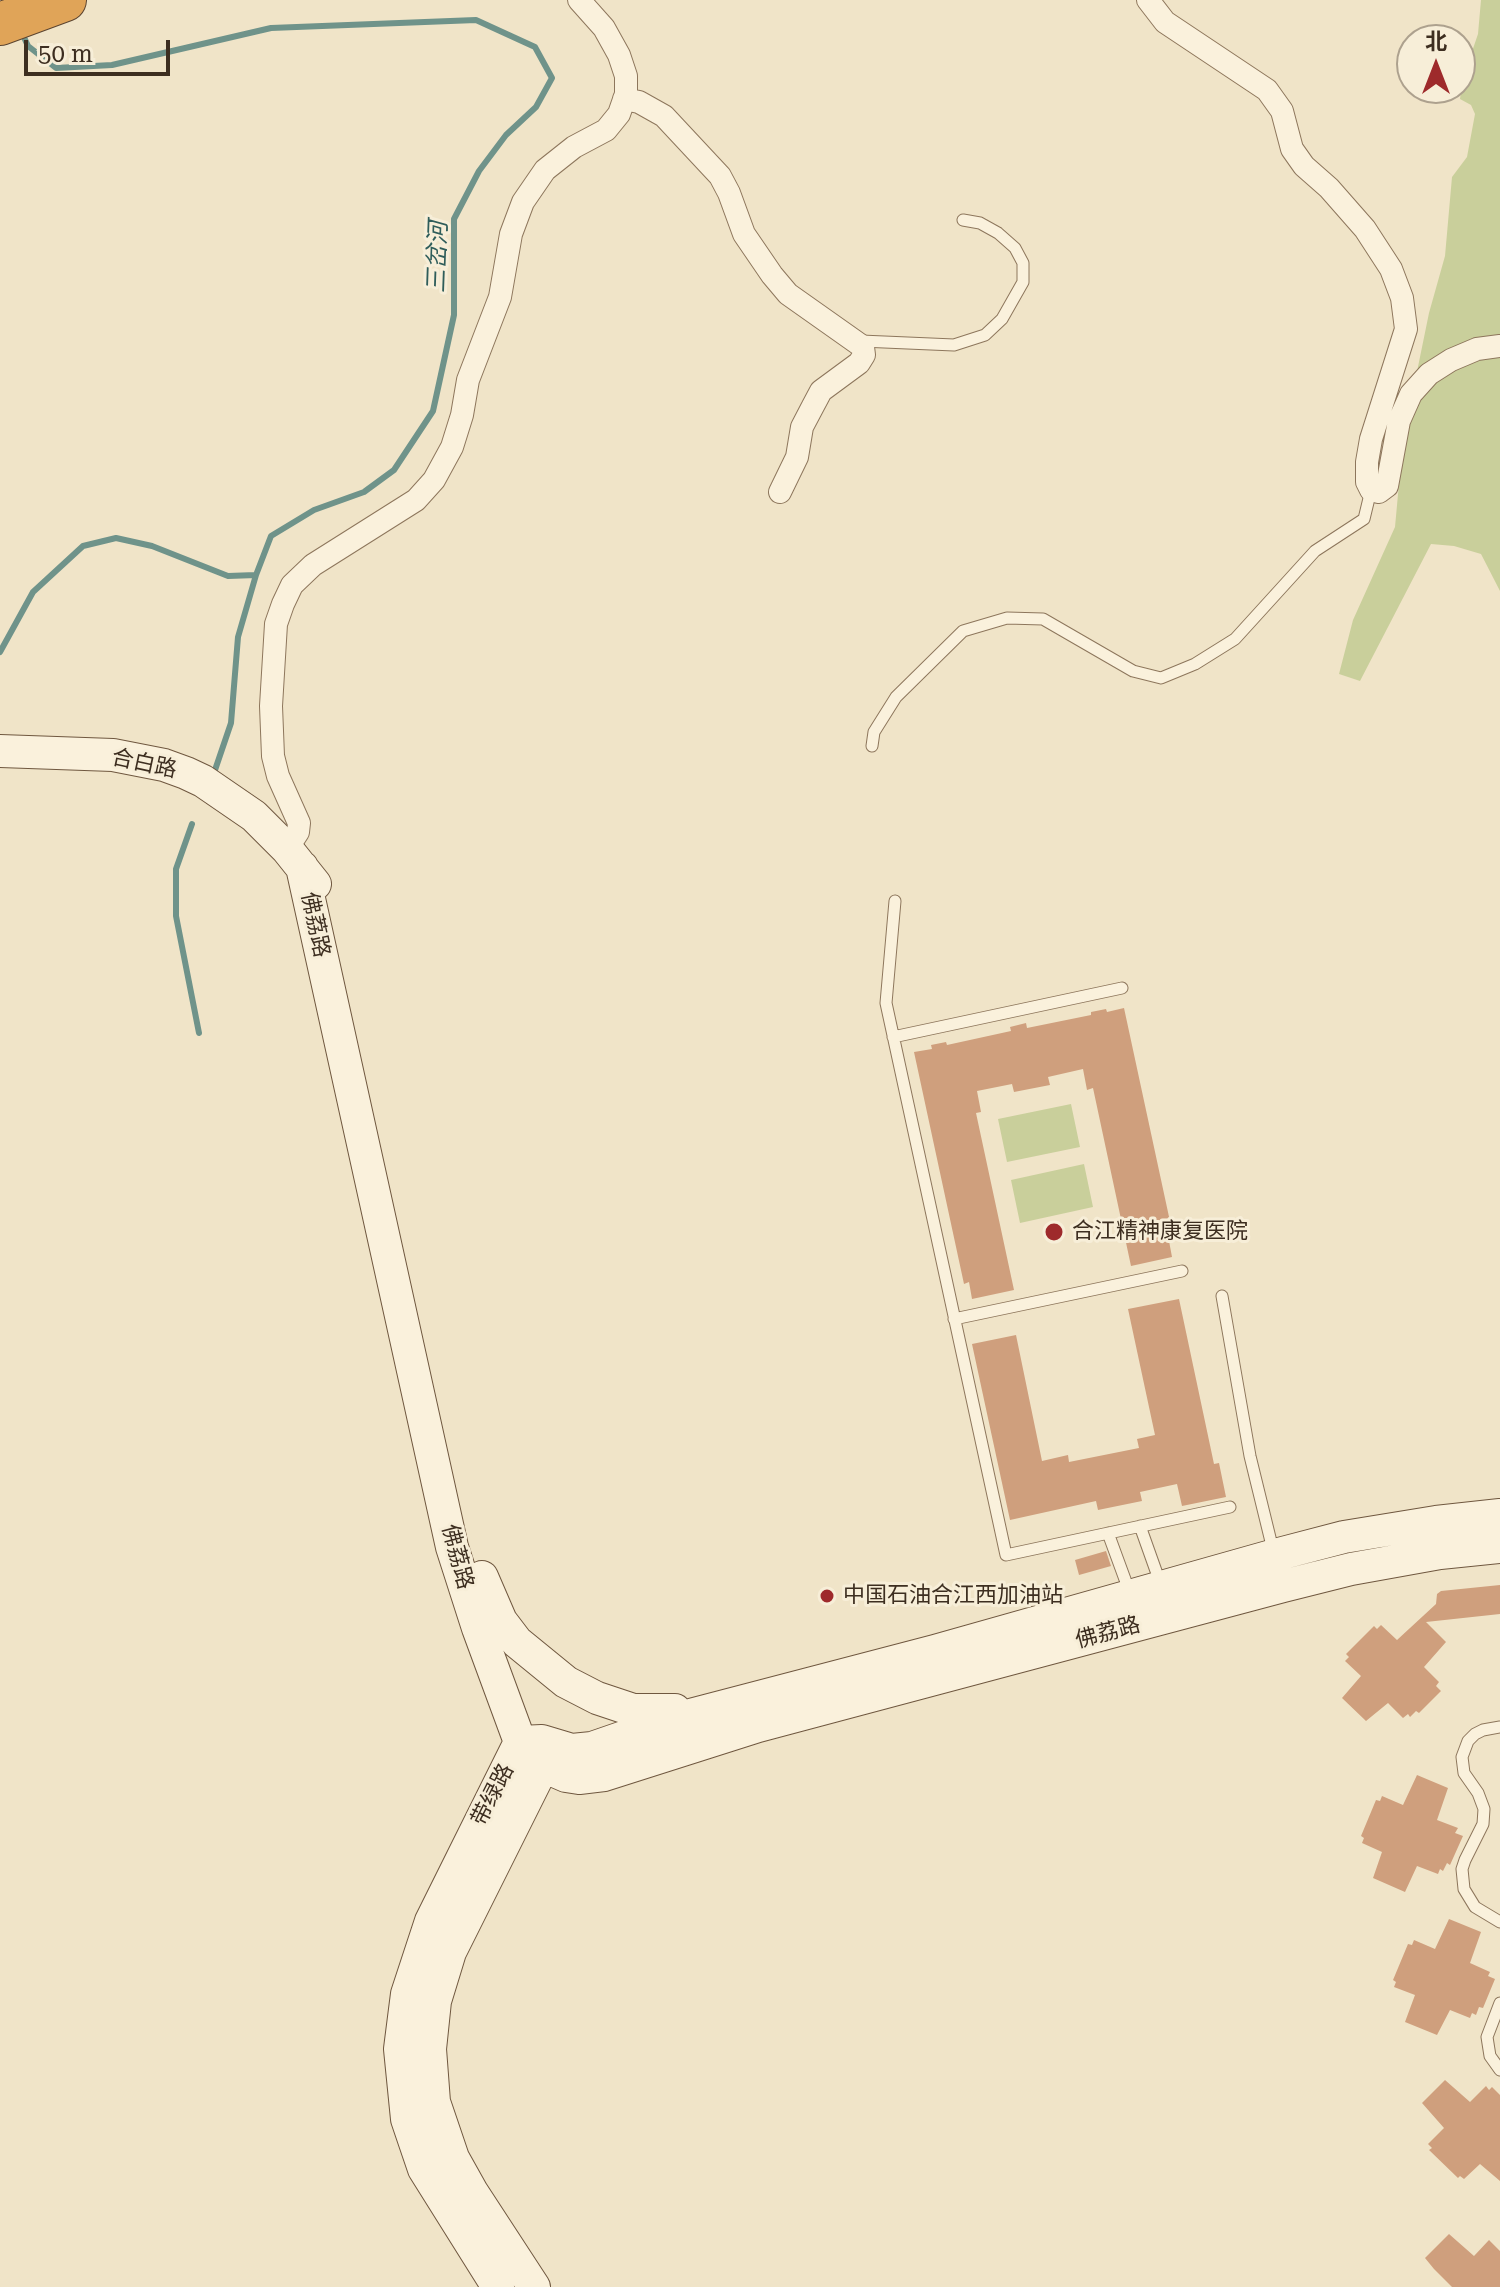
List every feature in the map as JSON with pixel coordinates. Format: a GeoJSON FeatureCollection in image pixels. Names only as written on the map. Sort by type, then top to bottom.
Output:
{"type":"FeatureCollection","features":[{"type":"Feature","properties":{"kind":"highway"},"geometry":{"type":"LineString","coordinates":[[0,24],[65,0]]}},
{"type":"Feature","properties":{"kind":"main road","name":"合白路"},"geometry":{"type":"LineString","coordinates":[[0,751],[113,755],[164,765],[203,781],[232,800],[254,816],[294,858]]}},
{"type":"Feature","properties":{"kind":"main road","name":"佛荔路"},"geometry":{"type":"LineString","coordinates":[[294,858],[324,896],[343,947],[482,1577],[497,1632],[511,1660],[535,1750]]}},
{"type":"Feature","properties":{"kind":"main road","name":"佛荔路"},"geometry":{"type":"LineString","coordinates":[[294,858],[310,893],[452,1547],[478,1628],[535,1750],[566,1776],[604,1775],[1279,1570],[1344,1537],[1500,1515]]}},
{"type":"Feature","properties":{"kind":"main road","name":"佛荔路"},"geometry":{"type":"LineString","coordinates":[[535,1750],[592,1748],[679,1718],[935,1651],[1161,1586],[1279,1570],[1366,1566],[1440,1553],[1500,1547]]}},
{"type":"Feature","properties":{"kind":"main road"},"geometry":{"type":"LineString","coordinates":[[482,1577],[501,1621],[517,1642],[566,1682],[597,1698],[633,1710],[670,1711],[757,1696]]}},
{"type":"Feature","properties":{"kind":"main road","name":"带绿路"},"geometry":{"type":"LineString","coordinates":[[498,2287],[424,2169],[407,2119],[400,2049],[407,1994],[431,1921],[535,1750]]}},
{"type":"Feature","properties":{"kind":"main road","name":"带绿路"},"geometry":{"type":"LineString","coordinates":[[534,2287],[453,2158],[434,2102],[430,2049],[435,2001],[450,1952],[535,1750]]}},
{"type":"Feature","properties":{"kind":"street"},"geometry":{"type":"LineString","coordinates":[[294,858],[299,823],[278,776],[273,756],[271,718],[276,624],[292,585],[313,565],[416,500],[434,480],[452,447],[468,380],[500,297],[511,234],[523,202],[545,170],[574,147],[606,130],[619,114],[626,76],[619,55],[604,28],[579,0]]}},
{"type":"Feature","properties":{"kind":"street"},"geometry":{"type":"LineString","coordinates":[[1148,0],[1165,22],[1267,90],[1282,111],[1292,149],[1304,166],[1329,188],[1365,229],[1391,269],[1402,298],[1406,329],[1371,439],[1367,472],[1371,490],[1379,492],[1387,486],[1399,421],[1411,394],[1429,374],[1451,360],[1477,349],[1500,346]]}},
{"type":"Feature","properties":{"kind":"street"},"geometry":{"type":"LineString","coordinates":[[624,99],[639,102],[664,116],[720,176],[744,234],[788,294],[863,347],[864,355],[850,371],[821,391],[802,427],[797,457],[780,492]]}},
{"type":"Feature","properties":{"kind":"lane"},"geometry":{"type":"LineString","coordinates":[[857,341],[954,345],[985,335],[1002,319],[1023,282],[1023,263],[1015,248],[998,233],[980,223],[963,220]]}},
{"type":"Feature","properties":{"kind":"lane"},"geometry":{"type":"LineString","coordinates":[[872,746],[874,732],[896,697],[963,631],[1007,618],[1043,619],[1133,671],[1161,678],[1195,664],[1235,639],[1315,551],[1364,519],[1371,490]]}},
{"type":"Feature","properties":{"kind":"lane"},"geometry":{"type":"LineString","coordinates":[[895,901],[886,1003],[1006,1555],[1230,1507]]}},
{"type":"Feature","properties":{"kind":"lane"},"geometry":{"type":"LineString","coordinates":[[893,1037],[1122,988]]}},
{"type":"Feature","properties":{"kind":"lane"},"geometry":{"type":"LineString","coordinates":[[954,1319],[1182,1271]]}},
{"type":"Feature","properties":{"kind":"lane"},"geometry":{"type":"LineString","coordinates":[[1222,1296],[1250,1456],[1279,1570]]}},
{"type":"Feature","properties":{"kind":"lane"},"geometry":{"type":"LineString","coordinates":[[1140,1526],[1161,1586]]}},
{"type":"Feature","properties":{"kind":"lane"},"geometry":{"type":"LineString","coordinates":[[1108,1533],[1131,1595]]}},
{"type":"Feature","properties":{"kind":"lane"},"geometry":{"type":"LineString","coordinates":[[1500,1727],[1475,1734],[1464,1749],[1462,1765],[1467,1780],[1484,1809],[1483,1824],[1462,1869],[1464,1889],[1475,1907],[1500,1922]]}},
{"type":"Feature","properties":{"kind":"lane"},"geometry":{"type":"LineString","coordinates":[[1500,2003],[1487,2037],[1490,2056],[1500,2070]]}},
{"type":"Feature","properties":{"kind":"green space"},"geometry":{"type":"Polygon","coordinates":[[[1481,0],[1500,0],[1500,591],[1481,554],[1454,546],[1431,544],[1360,681],[1339,674],[1353,620],[1395,527],[1403,440],[1429,313],[1445,256],[1452,177],[1467,157],[1475,114],[1469,104],[1476,104],[1481,0]]]}},
{"type":"Feature","properties":{"kind":"green space"},"geometry":{"type":"Polygon","coordinates":[[[1071,1104],[1080,1147],[1007,1162],[998,1119],[1071,1104]]]}},
{"type":"Feature","properties":{"kind":"green space"},"geometry":{"type":"Polygon","coordinates":[[[1084,1164],[1093,1207],[1020,1223],[1011,1180],[1084,1164]]]}},
{"type":"Feature","properties":{"kind":"building"},"geometry":{"type":"Polygon","coordinates":[[[1124,1008],[1174,1240],[1169,1241],[1172,1257],[1131,1266],[1093,1088],[1087,1090],[1083,1069],[1048,1077],[1050,1085],[1014,1092],[1012,1084],[977,1091],[981,1112],[976,1113],[1014,1290],[972,1299],[969,1282],[964,1284],[914,1052],[932,1049],[931,1045],[946,1042],[947,1045],[1011,1031],[1010,1027],[1026,1023],[1027,1028],[1091,1015],[1091,1012],[1124,1008]]]}},
{"type":"Feature","properties":{"kind":"building"},"geometry":{"type":"Polygon","coordinates":[[[1179,1299],[1214,1464],[1219,1463],[1226,1497],[1182,1506],[1177,1484],[1140,1492],[1142,1501],[1098,1510],[1096,1501],[1010,1520],[972,1344],[1016,1335],[1042,1461],[1068,1455],[1069,1462],[1139,1448],[1137,1439],[1155,1435],[1128,1309],[1179,1299]]]}},
{"type":"Feature","properties":{"kind":"building"},"geometry":{"type":"Polygon","coordinates":[[[1106,1551],[1111,1566],[1079,1575],[1075,1560],[1106,1551]]]}},
{"type":"Feature","properties":{"kind":"building"},"geometry":{"type":"Polygon","coordinates":[[[1500,1585],[1500,1614],[1426,1622],[1446,1642],[1424,1667],[1439,1682],[1436,1686],[1441,1691],[1419,1713],[1416,1711],[1410,1717],[1408,1714],[1403,1718],[1388,1703],[1366,1721],[1342,1698],[1361,1676],[1345,1661],[1349,1657],[1346,1654],[1374,1626],[1377,1629],[1381,1625],[1397,1640],[1436,1604],[1437,1594],[1441,1591],[1500,1585]]]}},
{"type":"Feature","properties":{"kind":"building"},"geometry":{"type":"Polygon","coordinates":[[[1417,1775],[1448,1788],[1437,1820],[1458,1828],[1455,1833],[1463,1836],[1450,1865],[1447,1863],[1438,1874],[1417,1866],[1405,1892],[1373,1878],[1382,1852],[1362,1843],[1364,1838],[1361,1836],[1376,1800],[1380,1801],[1382,1796],[1403,1805],[1417,1775]]]}},
{"type":"Feature","properties":{"kind":"building"},"geometry":{"type":"Polygon","coordinates":[[[1449,1919],[1481,1932],[1470,1963],[1490,1972],[1488,1976],[1495,1979],[1483,2008],[1479,2007],[1476,2015],[1472,2013],[1470,2018],[1450,2010],[1437,2035],[1405,2022],[1415,1995],[1394,1987],[1396,1982],[1393,1980],[1408,1944],[1412,1945],[1414,1940],[1435,1949],[1449,1919]]]}},
{"type":"Feature","properties":{"kind":"building"},"geometry":{"type":"Polygon","coordinates":[[[1445,2080],[1470,2102],[1486,2086],[1489,2090],[1492,2087],[1500,2095],[1500,2181],[1480,2164],[1464,2179],[1458,2178],[1429,2150],[1432,2148],[1428,2144],[1444,2128],[1422,2103],[1445,2080]]]}},
{"type":"Feature","properties":{"kind":"building"},"geometry":{"type":"Polygon","coordinates":[[[1449,2234],[1474,2256],[1489,2240],[1500,2251],[1500,2287],[1452,2287],[1434,2269],[1425,2258],[1449,2234]]]}},
{"type":"Feature","properties":{"kind":"waterway","name":"三岔河"},"geometry":{"type":"LineString","coordinates":[[0,652],[33,592],[83,546],[116,538],[152,546],[228,576],[256,575],[271,536],[314,510],[364,492],[394,470],[433,411],[454,315],[454,219],[479,171],[506,135],[536,107],[552,78],[535,47],[476,20],[271,28],[112,65],[56,68],[28,46],[22,33]]}},
{"type":"Feature","properties":{"kind":"waterway"},"geometry":{"type":"LineString","coordinates":[[214,773],[231,723],[238,637],[256,575]]}},
{"type":"Feature","properties":{"kind":"waterway"},"geometry":{"type":"LineString","coordinates":[[192,824],[176,869],[176,916],[199,1033]]}},
{"type":"Feature","properties":{"kind":"place","name":"合江精神康复医院"},"geometry":{"type":"Point","coordinates":[1054,1232]}},
{"type":"Feature","properties":{"kind":"place","name":"中国石油合江西加油站"},"geometry":{"type":"Point","coordinates":[827,1596]}}]}
